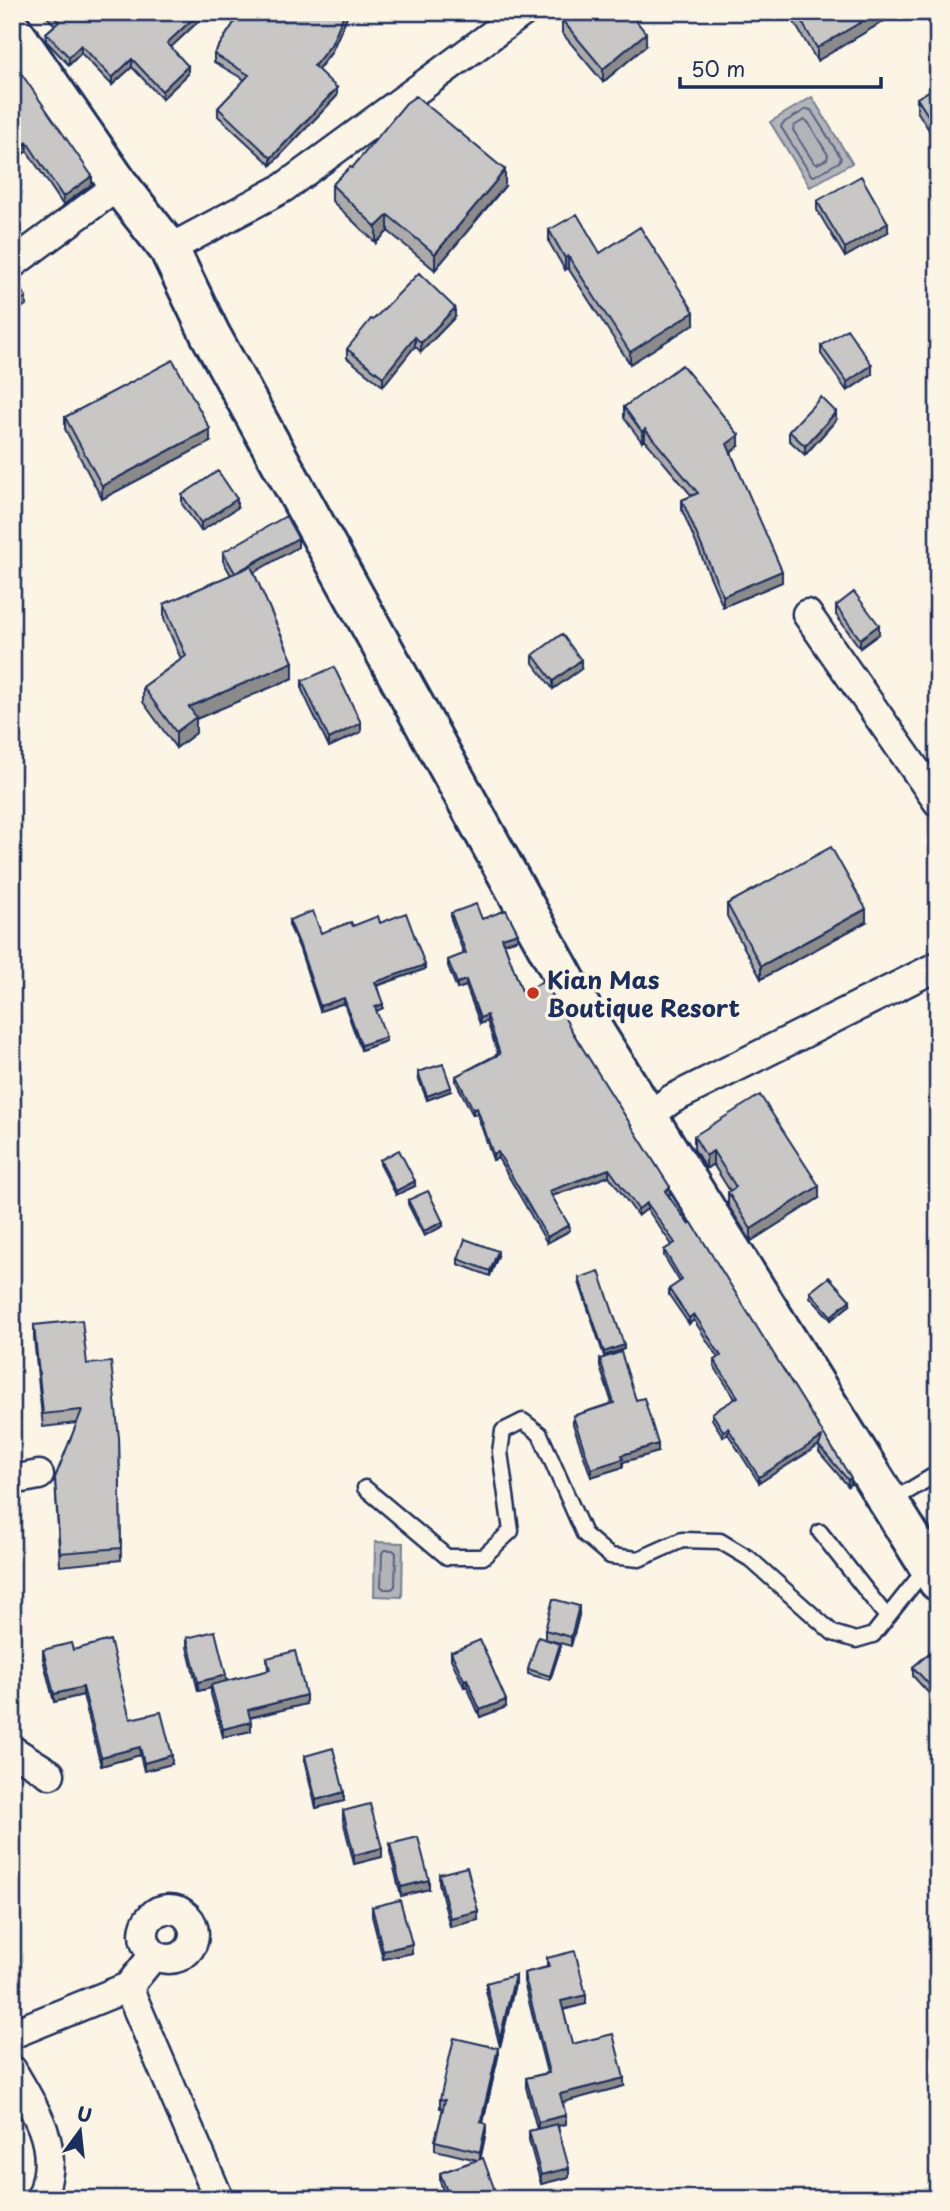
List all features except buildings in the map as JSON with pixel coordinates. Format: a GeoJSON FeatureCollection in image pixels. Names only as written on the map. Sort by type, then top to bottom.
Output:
{"type":"FeatureCollection","features":[{"type":"Feature","properties":{"kind":"street"},"geometry":{"type":"LineString","coordinates":[[169,249],[283,188],[523,12]]}},
{"type":"Feature","properties":{"kind":"street"},"geometry":{"type":"LineString","coordinates":[[12,30],[119,185],[169,249],[210,334],[592,1028],[933,1573]]}},
{"type":"Feature","properties":{"kind":"street"},"geometry":{"type":"LineString","coordinates":[[12,264],[119,185]]}},
{"type":"Feature","properties":{"kind":"street"},"geometry":{"type":"LineString","coordinates":[[807,614],[938,802]]}},
{"type":"Feature","properties":{"kind":"street"},"geometry":{"type":"LineString","coordinates":[[647,1117],[673,1099],[938,966]]}},
{"type":"Feature","properties":{"kind":"street"},"geometry":{"type":"LineString","coordinates":[[12,1750],[50,1774]]}},
{"type":"Feature","properties":{"kind":"street"},"geometry":{"type":"LineString","coordinates":[[12,2034],[128,1987],[154,1955]]}},
{"type":"Feature","properties":{"kind":"street"},"geometry":{"type":"LineString","coordinates":[[128,1987],[219,2199]]}},
{"type":"Feature","properties":{"kind":"street"},"geometry":{"type":"LineString","coordinates":[[12,2070],[44,2128],[50,2166],[43,2195],[39,2199]]}},
{"type":"Feature","properties":{"kind":"lane"},"geometry":{"type":"LineString","coordinates":[[365,1488],[447,1558],[483,1557],[511,1531],[500,1452],[503,1431],[523,1421],[540,1434],[584,1534],[610,1556],[639,1559],[682,1540],[720,1541],[750,1559],[833,1633],[856,1640],[873,1635],[887,1617],[933,1573]]}},
{"type":"Feature","properties":{"kind":"lane"},"geometry":{"type":"LineString","coordinates":[[889,1502],[938,1473]]}},
{"type":"Feature","properties":{"kind":"lane"},"geometry":{"type":"LineString","coordinates":[[820,1532],[887,1617]]}},
{"type":"Feature","properties":{"kind":"water"},"geometry":{"type":"Polygon","coordinates":[[[812,97],[852,163],[810,187],[770,122],[812,97]]]}},
{"type":"Feature","properties":{"kind":"water"},"geometry":{"type":"Polygon","coordinates":[[[375,1542],[403,1543],[402,1597],[374,1596],[375,1542]]]}},
{"type":"Feature","properties":{"kind":"place","name":"Kian Mas Boutique Resort"},"geometry":{"type":"Point","coordinates":[533,993]}}]}
